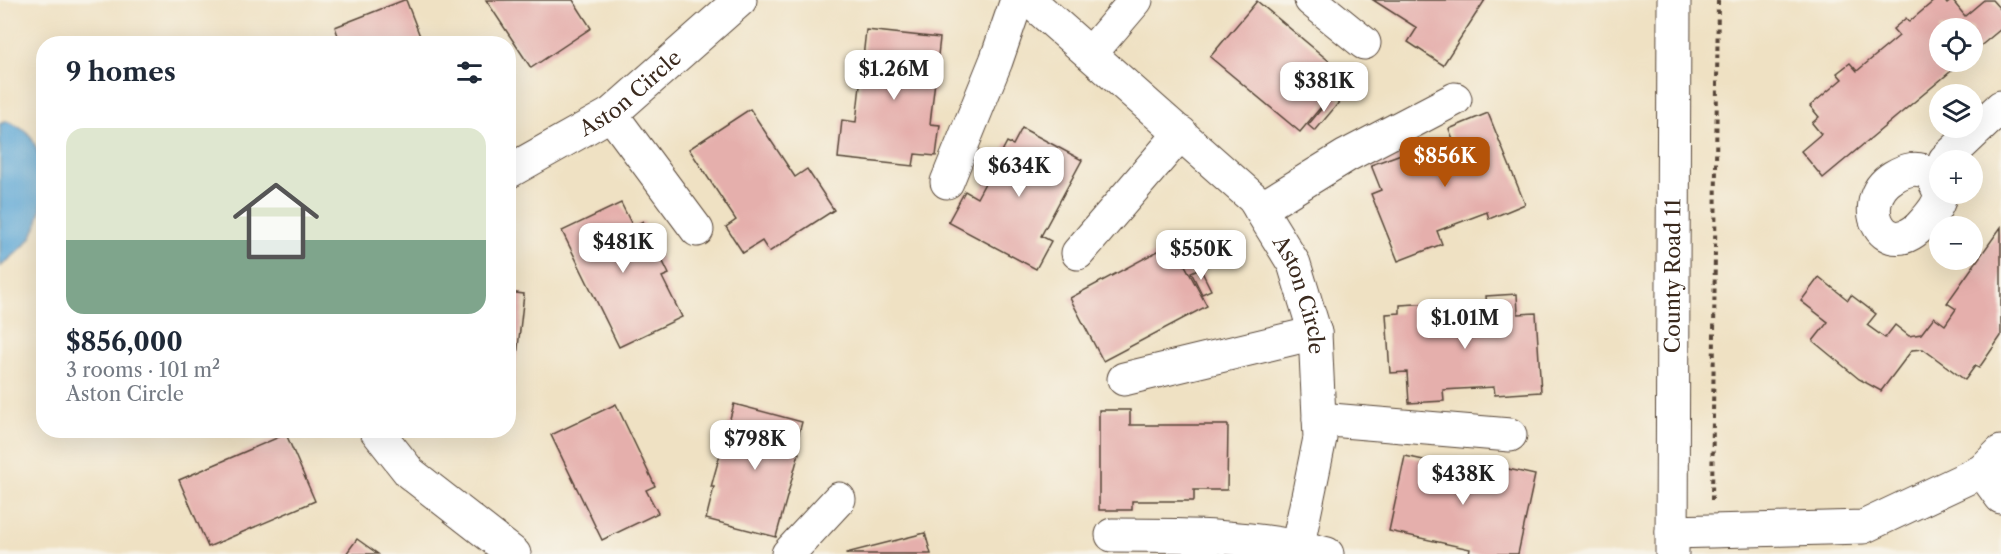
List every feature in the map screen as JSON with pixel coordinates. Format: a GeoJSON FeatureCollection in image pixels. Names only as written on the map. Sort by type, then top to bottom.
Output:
{"type":"FeatureCollection","features":[{"type":"Feature","properties":{"kind":"street","name":"Aston Circle"},"geometry":{"type":"LineString","coordinates":[[516,167],[611,114],[740,0]]}},
{"type":"Feature","properties":{"kind":"street"},"geometry":{"type":"LineString","coordinates":[[947,182],[996,61],[1017,0]]}},
{"type":"Feature","properties":{"kind":"street","name":"Aston Circle"},"geometry":{"type":"LineString","coordinates":[[1029,0],[1254,199],[1294,264],[1315,333],[1320,438],[1307,551]]}},
{"type":"Feature","properties":{"kind":"street"},"geometry":{"type":"LineString","coordinates":[[1091,53],[1137,0]]}},
{"type":"Feature","properties":{"kind":"street"},"geometry":{"type":"LineString","coordinates":[[1311,0],[1364,43]]}},
{"type":"Feature","properties":{"kind":"street","name":"County Road 11"},"geometry":{"type":"LineString","coordinates":[[1672,543],[1674,0]]}},
{"type":"Feature","properties":{"kind":"street"},"geometry":{"type":"LineString","coordinates":[[1260,209],[1346,156],[1455,99]]}},
{"type":"Feature","properties":{"kind":"street"},"geometry":{"type":"LineString","coordinates":[[1963,150],[2001,108]]}},
{"type":"Feature","properties":{"kind":"street"},"geometry":{"type":"LineString","coordinates":[[611,114],[697,230]]}},
{"type":"Feature","properties":{"kind":"street"},"geometry":{"type":"LineString","coordinates":[[1078,253],[1181,133]]}},
{"type":"Feature","properties":{"kind":"street"},"geometry":{"type":"LineString","coordinates":[[1124,379],[1315,333]]}},
{"type":"Feature","properties":{"kind":"street"},"geometry":{"type":"LineString","coordinates":[[1319,419],[1510,435]]}},
{"type":"Feature","properties":{"kind":"street"},"geometry":{"type":"LineString","coordinates":[[382,438],[410,473],[514,554]]}},
{"type":"Feature","properties":{"kind":"street"},"geometry":{"type":"LineString","coordinates":[[1672,543],[1712,531],[1863,528],[1991,462],[2001,497]]}},
{"type":"Feature","properties":{"kind":"street"},"geometry":{"type":"LineString","coordinates":[[788,554],[839,499]]}},
{"type":"Feature","properties":{"kind":"street"},"geometry":{"type":"LineString","coordinates":[[1112,535],[1219,536],[1307,551]]}},
{"type":"Feature","properties":{"kind":"path"},"geometry":{"type":"LineString","coordinates":[[1712,531],[1718,0]]}},
{"type":"Feature","properties":{"kind":"water"},"geometry":{"type":"Polygon","coordinates":[[[6,121],[24,130],[36,147],[36,226],[23,247],[0,267],[0,124],[6,121]]]}},
{"type":"Feature","properties":{"kind":"building"},"geometry":{"type":"Polygon","coordinates":[[[406,0],[420,36],[338,36],[335,27],[406,0]]]}},
{"type":"Feature","properties":{"kind":"building"},"geometry":{"type":"Polygon","coordinates":[[[486,0],[573,0],[591,28],[531,68],[516,45],[516,36],[510,36],[486,0]]]}},
{"type":"Feature","properties":{"kind":"building"},"geometry":{"type":"Polygon","coordinates":[[[1373,0],[1485,0],[1443,65],[1408,42],[1417,28],[1373,0]]]}},
{"type":"Feature","properties":{"kind":"building"},"geometry":{"type":"Polygon","coordinates":[[[1935,0],[1944,0],[1947,4],[1952,0],[1965,16],[1984,0],[1992,0],[2001,10],[2001,29],[1983,44],[1983,18],[1929,18],[1929,72],[1950,72],[1936,84],[1929,84],[1929,90],[1823,178],[1801,151],[1821,134],[1812,123],[1819,117],[1810,106],[1842,79],[1837,73],[1850,63],[1857,71],[1899,36],[1893,29],[1906,18],[1909,22],[1935,0]]]}},
{"type":"Feature","properties":{"kind":"building"},"geometry":{"type":"Polygon","coordinates":[[[1257,1],[1347,76],[1300,132],[1210,57],[1257,1]]]}},
{"type":"Feature","properties":{"kind":"building"},"geometry":{"type":"Polygon","coordinates":[[[866,30],[940,38],[930,124],[940,125],[936,156],[915,154],[913,166],[838,158],[842,120],[856,122],[866,30]]]}},
{"type":"Feature","properties":{"kind":"building"},"geometry":{"type":"Polygon","coordinates":[[[1333,95],[1341,100],[1315,131],[1308,125],[1333,95]]]}},
{"type":"Feature","properties":{"kind":"building"},"geometry":{"type":"Polygon","coordinates":[[[750,109],[795,177],[807,169],[834,210],[769,252],[762,241],[743,253],[726,227],[736,220],[689,149],[750,109]]]}},
{"type":"Feature","properties":{"kind":"building"},"geometry":{"type":"Polygon","coordinates":[[[1488,113],[1525,204],[1489,219],[1487,212],[1437,231],[1442,244],[1398,261],[1371,194],[1381,190],[1371,165],[1401,154],[1405,163],[1455,144],[1449,129],[1488,113]]]}},
{"type":"Feature","properties":{"kind":"building"},"geometry":{"type":"Polygon","coordinates":[[[1022,128],[1082,160],[1041,236],[1051,241],[1036,269],[948,222],[965,191],[977,198],[1007,142],[1013,145],[1022,128]]]}},
{"type":"Feature","properties":{"kind":"building"},"geometry":{"type":"Polygon","coordinates":[[[621,203],[633,227],[643,221],[669,274],[662,277],[682,317],[619,347],[562,231],[621,203]]]}},
{"type":"Feature","properties":{"kind":"building"},"geometry":{"type":"Polygon","coordinates":[[[2001,227],[2001,336],[1979,368],[1975,366],[1965,380],[1923,349],[1912,350],[1881,391],[1859,379],[1813,341],[1828,322],[1801,301],[1819,277],[1848,300],[1851,295],[1876,314],[1867,325],[1885,338],[1895,325],[1909,336],[1921,334],[1934,317],[1945,325],[1956,309],[1947,303],[1970,270],[1983,270],[1983,252],[2001,227]]]}},
{"type":"Feature","properties":{"kind":"building"},"geometry":{"type":"Polygon","coordinates":[[[1173,243],[1207,306],[1103,361],[1070,298],[1173,243]]]}},
{"type":"Feature","properties":{"kind":"building"},"geometry":{"type":"Polygon","coordinates":[[[1200,268],[1211,290],[1202,294],[1191,272],[1200,268]]]}},
{"type":"Feature","properties":{"kind":"building"},"geometry":{"type":"Polygon","coordinates":[[[516,293],[524,294],[516,365],[516,293]]]}},
{"type":"Feature","properties":{"kind":"building"},"geometry":{"type":"Polygon","coordinates":[[[1517,294],[1518,314],[1536,313],[1541,392],[1495,395],[1494,387],[1443,390],[1444,401],[1409,403],[1407,372],[1390,373],[1386,314],[1400,313],[1400,305],[1432,303],[1433,315],[1487,311],[1486,296],[1517,294]]]}},
{"type":"Feature","properties":{"kind":"building"},"geometry":{"type":"Polygon","coordinates":[[[616,404],[655,486],[646,490],[658,513],[602,540],[551,435],[616,404]]]}},
{"type":"Feature","properties":{"kind":"building"},"geometry":{"type":"Polygon","coordinates":[[[734,404],[802,422],[794,452],[799,453],[776,537],[706,519],[714,487],[711,487],[734,404]]]}},
{"type":"Feature","properties":{"kind":"building"},"geometry":{"type":"Polygon","coordinates":[[[1099,410],[1130,410],[1130,425],[1228,425],[1227,490],[1194,490],[1194,501],[1132,501],[1132,510],[1099,510],[1099,410]]]}},
{"type":"Feature","properties":{"kind":"building"},"geometry":{"type":"Polygon","coordinates":[[[277,438],[288,438],[315,501],[208,547],[179,480],[277,438]]]}},
{"type":"Feature","properties":{"kind":"building"},"geometry":{"type":"Polygon","coordinates":[[[1405,456],[1488,474],[1490,465],[1535,475],[1518,554],[1469,554],[1470,549],[1389,531],[1405,456]]]}},
{"type":"Feature","properties":{"kind":"building"},"geometry":{"type":"Polygon","coordinates":[[[925,533],[931,554],[846,554],[846,553],[925,533]]]}},
{"type":"Feature","properties":{"kind":"building"},"geometry":{"type":"Polygon","coordinates":[[[357,539],[378,554],[346,554],[357,539]]]}}]}
